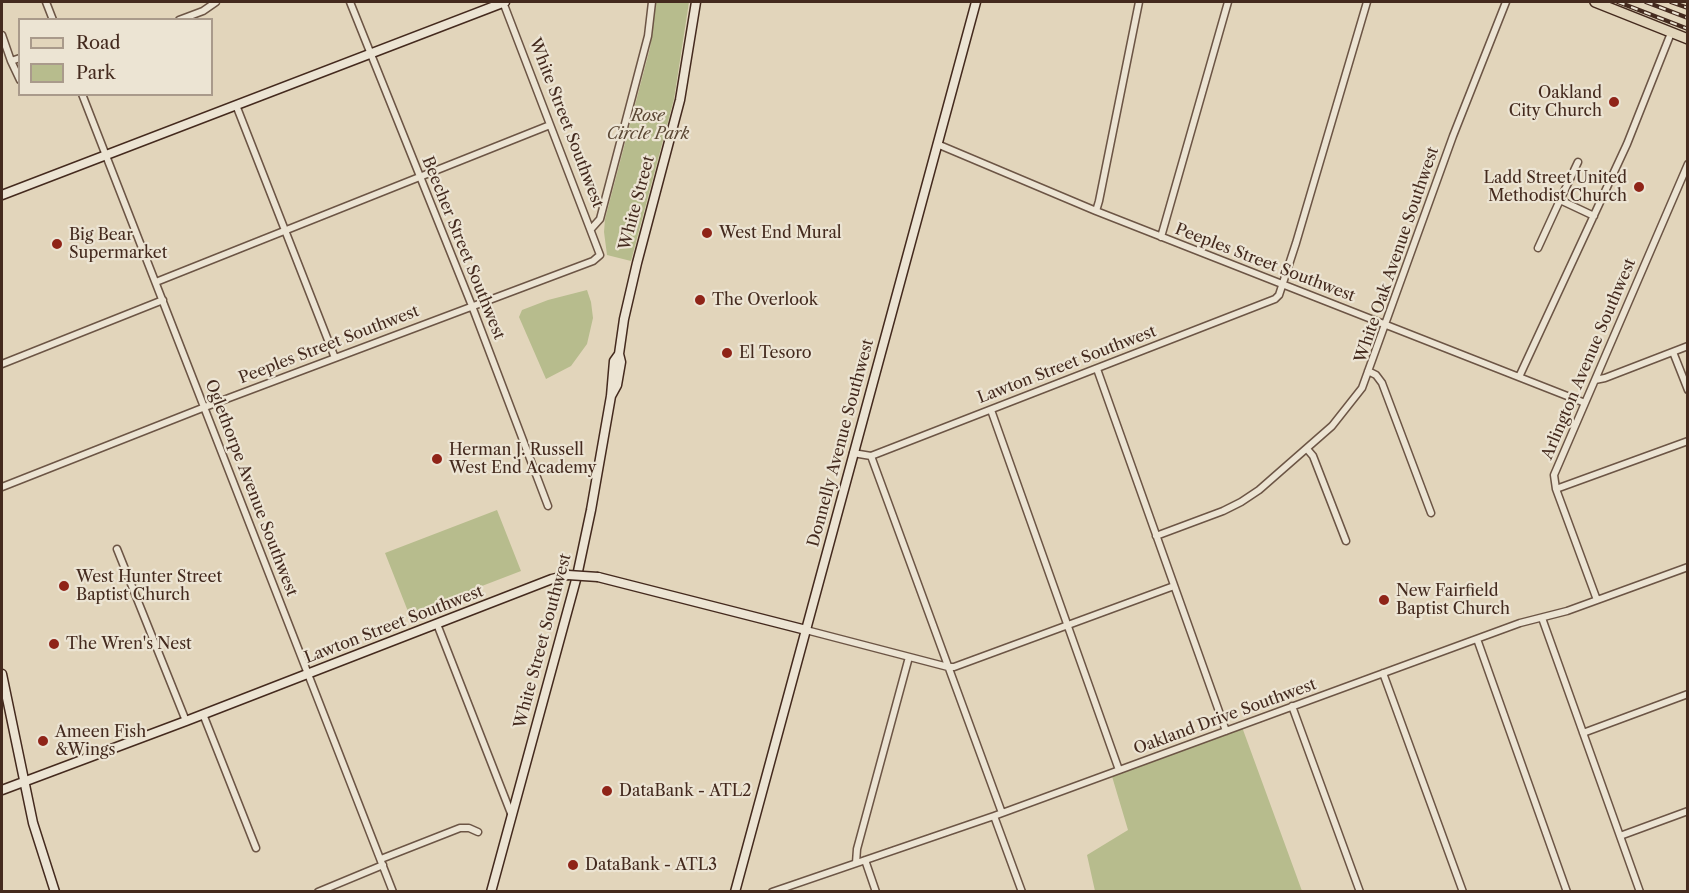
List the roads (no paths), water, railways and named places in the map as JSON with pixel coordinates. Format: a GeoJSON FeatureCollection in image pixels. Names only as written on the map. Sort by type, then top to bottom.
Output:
{"type":"FeatureCollection","features":[{"type":"Feature","properties":{"kind":"main road"},"geometry":{"type":"LineString","coordinates":[[1595,2],[1688,39]]}},
{"type":"Feature","properties":{"kind":"street"},"geometry":{"type":"LineString","coordinates":[[46,2],[52,18]]}},
{"type":"Feature","properties":{"kind":"street"},"geometry":{"type":"LineString","coordinates":[[184,18],[203,11],[216,2]]}},
{"type":"Feature","properties":{"kind":"street","name":"Beecher Street Southwest"},"geometry":{"type":"LineString","coordinates":[[350,2],[472,306],[548,506]]}},
{"type":"Feature","properties":{"kind":"street"},"geometry":{"type":"LineString","coordinates":[[2,195],[504,2]]}},
{"type":"Feature","properties":{"kind":"street","name":"White Street Southwest"},"geometry":{"type":"LineString","coordinates":[[504,2],[600,255]]}},
{"type":"Feature","properties":{"kind":"street"},"geometry":{"type":"LineString","coordinates":[[591,229],[600,219],[648,36],[652,2]]}},
{"type":"Feature","properties":{"kind":"street","name":"White Street"},"geometry":{"type":"LineString","coordinates":[[627,306],[680,100],[696,2]]}},
{"type":"Feature","properties":{"kind":"street","name":"Donnelly Avenue Southwest"},"geometry":{"type":"LineString","coordinates":[[735,891],[976,2]]}},
{"type":"Feature","properties":{"kind":"street"},"geometry":{"type":"LineString","coordinates":[[1096,211],[1139,2]]}},
{"type":"Feature","properties":{"kind":"street"},"geometry":{"type":"LineString","coordinates":[[1161,237],[1228,2]]}},
{"type":"Feature","properties":{"kind":"street"},"geometry":{"type":"LineString","coordinates":[[1282,284],[1367,2]]}},
{"type":"Feature","properties":{"kind":"street","name":"White Oak Avenue Southwest"},"geometry":{"type":"LineString","coordinates":[[1431,513],[1382,383],[1376,375],[1368,371],[1453,136],[1506,2]]}},
{"type":"Feature","properties":{"kind":"street"},"geometry":{"type":"LineString","coordinates":[[1519,377],[1627,144],[1671,33]]}},
{"type":"Feature","properties":{"kind":"street"},"geometry":{"type":"LineString","coordinates":[[2,35],[18,75]]}},
{"type":"Feature","properties":{"kind":"street"},"geometry":{"type":"LineString","coordinates":[[12,61],[18,59]]}},
{"type":"Feature","properties":{"kind":"street","name":"Oglethorpe Avenue Southwest"},"geometry":{"type":"LineString","coordinates":[[83,96],[393,891]]}},
{"type":"Feature","properties":{"kind":"street"},"geometry":{"type":"LineString","coordinates":[[236,105],[335,358]]}},
{"type":"Feature","properties":{"kind":"street"},"geometry":{"type":"LineString","coordinates":[[156,282],[550,125]]}},
{"type":"Feature","properties":{"kind":"street","name":"Peeples Street Southwest"},"geometry":{"type":"LineString","coordinates":[[937,144],[1161,237],[1585,403]]}},
{"type":"Feature","properties":{"kind":"street"},"geometry":{"type":"LineString","coordinates":[[1538,248],[1578,162]]}},
{"type":"Feature","properties":{"kind":"street","name":"Arlington Avenue Southwest"},"geometry":{"type":"LineString","coordinates":[[1597,600],[1556,489],[1554,475],[1688,164]]}},
{"type":"Feature","properties":{"kind":"street"},"geometry":{"type":"LineString","coordinates":[[1681,179],[1688,184]]}},
{"type":"Feature","properties":{"kind":"street"},"geometry":{"type":"LineString","coordinates":[[1560,200],[1594,216]]}},
{"type":"Feature","properties":{"kind":"street","name":"Peeples Street Southwest"},"geometry":{"type":"LineString","coordinates":[[2,487],[204,407],[593,261],[600,255]]}},
{"type":"Feature","properties":{"kind":"street","name":"Lawton Street Southwest"},"geometry":{"type":"LineString","coordinates":[[871,456],[1275,298],[1279,295],[1282,284]]}},
{"type":"Feature","properties":{"kind":"street"},"geometry":{"type":"LineString","coordinates":[[2,364],[163,300]]}},
{"type":"Feature","properties":{"kind":"street","name":"White Street Southwest"},"geometry":{"type":"LineString","coordinates":[[491,891],[577,576],[591,510],[610,396],[618,385],[621,362],[619,354],[627,306]]}},
{"type":"Feature","properties":{"kind":"street"},"geometry":{"type":"LineString","coordinates":[[1595,380],[1688,346]]}},
{"type":"Feature","properties":{"kind":"street"},"geometry":{"type":"LineString","coordinates":[[1673,352],[1688,390]]}},
{"type":"Feature","properties":{"kind":"street"},"geometry":{"type":"LineString","coordinates":[[1097,369],[1226,731]]}},
{"type":"Feature","properties":{"kind":"street"},"geometry":{"type":"LineString","coordinates":[[1156,536],[1241,502],[1259,489],[1332,426],[1353,402],[1362,388],[1368,371]]}},
{"type":"Feature","properties":{"kind":"street"},"geometry":{"type":"LineString","coordinates":[[991,410],[1119,770]]}},
{"type":"Feature","properties":{"kind":"street"},"geometry":{"type":"LineString","coordinates":[[1556,489],[1688,441]]}},
{"type":"Feature","properties":{"kind":"street"},"geometry":{"type":"LineString","coordinates":[[1306,449],[1312,456],[1346,542]]}},
{"type":"Feature","properties":{"kind":"street"},"geometry":{"type":"LineString","coordinates":[[853,453],[871,456],[1002,813]]}},
{"type":"Feature","properties":{"kind":"street"},"geometry":{"type":"LineString","coordinates":[[117,549],[186,721]]}},
{"type":"Feature","properties":{"kind":"street","name":"Oakland Drive Southwest"},"geometry":{"type":"LineString","coordinates":[[772,891],[994,816],[1477,639],[1597,600],[1688,567]]}},
{"type":"Feature","properties":{"kind":"street","name":"Lawton Street Southwest"},"geometry":{"type":"LineString","coordinates":[[2,790],[552,579],[568,575],[598,577],[806,630]]}},
{"type":"Feature","properties":{"kind":"street"},"geometry":{"type":"LineString","coordinates":[[806,630],[954,667],[1174,586]]}},
{"type":"Feature","properties":{"kind":"street"},"geometry":{"type":"LineString","coordinates":[[1542,618],[1640,891]]}},
{"type":"Feature","properties":{"kind":"street"},"geometry":{"type":"LineString","coordinates":[[437,624],[512,816]]}},
{"type":"Feature","properties":{"kind":"street"},"geometry":{"type":"LineString","coordinates":[[1477,639],[1567,891]]}},
{"type":"Feature","properties":{"kind":"street"},"geometry":{"type":"LineString","coordinates":[[856,863],[857,849],[909,657]]}},
{"type":"Feature","properties":{"kind":"street"},"geometry":{"type":"LineString","coordinates":[[1383,673],[1463,891]]}},
{"type":"Feature","properties":{"kind":"street"},"geometry":{"type":"LineString","coordinates":[[2,678],[33,823],[55,891]]}},
{"type":"Feature","properties":{"kind":"street"},"geometry":{"type":"LineString","coordinates":[[1583,733],[1688,694]]}},
{"type":"Feature","properties":{"kind":"street"},"geometry":{"type":"LineString","coordinates":[[1292,706],[1360,891]]}},
{"type":"Feature","properties":{"kind":"street"},"geometry":{"type":"LineString","coordinates":[[203,714],[255,848]]}},
{"type":"Feature","properties":{"kind":"street"},"geometry":{"type":"LineString","coordinates":[[1620,836],[1688,811]]}},
{"type":"Feature","properties":{"kind":"street"},"geometry":{"type":"LineString","coordinates":[[994,816],[1022,891]]}},
{"type":"Feature","properties":{"kind":"street"},"geometry":{"type":"LineString","coordinates":[[318,891],[460,828],[469,828],[478,832]]}},
{"type":"Feature","properties":{"kind":"street"},"geometry":{"type":"LineString","coordinates":[[865,860],[876,891]]}},
{"type":"Feature","properties":{"kind":"railway"},"geometry":{"type":"LineString","coordinates":[[1618,2],[1688,29]]}},
{"type":"Feature","properties":{"kind":"railway"},"geometry":{"type":"LineString","coordinates":[[1646,2],[1688,18]]}},
{"type":"Feature","properties":{"kind":"railway"},"geometry":{"type":"LineString","coordinates":[[1671,2],[1688,8]]}},
{"type":"Feature","properties":{"kind":"place","name":"Oakland City Church"},"geometry":{"type":"Point","coordinates":[1614,102]}},
{"type":"Feature","properties":{"kind":"place","name":"Ladd Street United Methodist Church"},"geometry":{"type":"Point","coordinates":[1639,187]}},
{"type":"Feature","properties":{"kind":"place","name":"West End Mural"},"geometry":{"type":"Point","coordinates":[707,233]}},
{"type":"Feature","properties":{"kind":"place","name":"Big Bear Supermarket"},"geometry":{"type":"Point","coordinates":[57,244]}},
{"type":"Feature","properties":{"kind":"place","name":"The Overlook"},"geometry":{"type":"Point","coordinates":[700,300]}},
{"type":"Feature","properties":{"kind":"place","name":"El Tesoro"},"geometry":{"type":"Point","coordinates":[727,353]}},
{"type":"Feature","properties":{"kind":"place","name":"Herman J. Russell West End Academy"},"geometry":{"type":"Point","coordinates":[437,459]}},
{"type":"Feature","properties":{"kind":"place","name":"West Hunter Street Baptist Church"},"geometry":{"type":"Point","coordinates":[64,586]}},
{"type":"Feature","properties":{"kind":"place","name":"New Fairfield Baptist Church"},"geometry":{"type":"Point","coordinates":[1384,600]}},
{"type":"Feature","properties":{"kind":"place","name":"The Wren's Nest"},"geometry":{"type":"Point","coordinates":[54,644]}},
{"type":"Feature","properties":{"kind":"place","name":"Ameen Fish &Wings"},"geometry":{"type":"Point","coordinates":[43,741]}},
{"type":"Feature","properties":{"kind":"place","name":"DataBank - ATL2"},"geometry":{"type":"Point","coordinates":[607,791]}},
{"type":"Feature","properties":{"kind":"place","name":"DataBank - ATL3"},"geometry":{"type":"Point","coordinates":[573,865]}},
{"type":"Feature","properties":{"kind":"park label","name":"Rose Circle Park"},"geometry":{"type":"Point","coordinates":[648,125]}}]}
